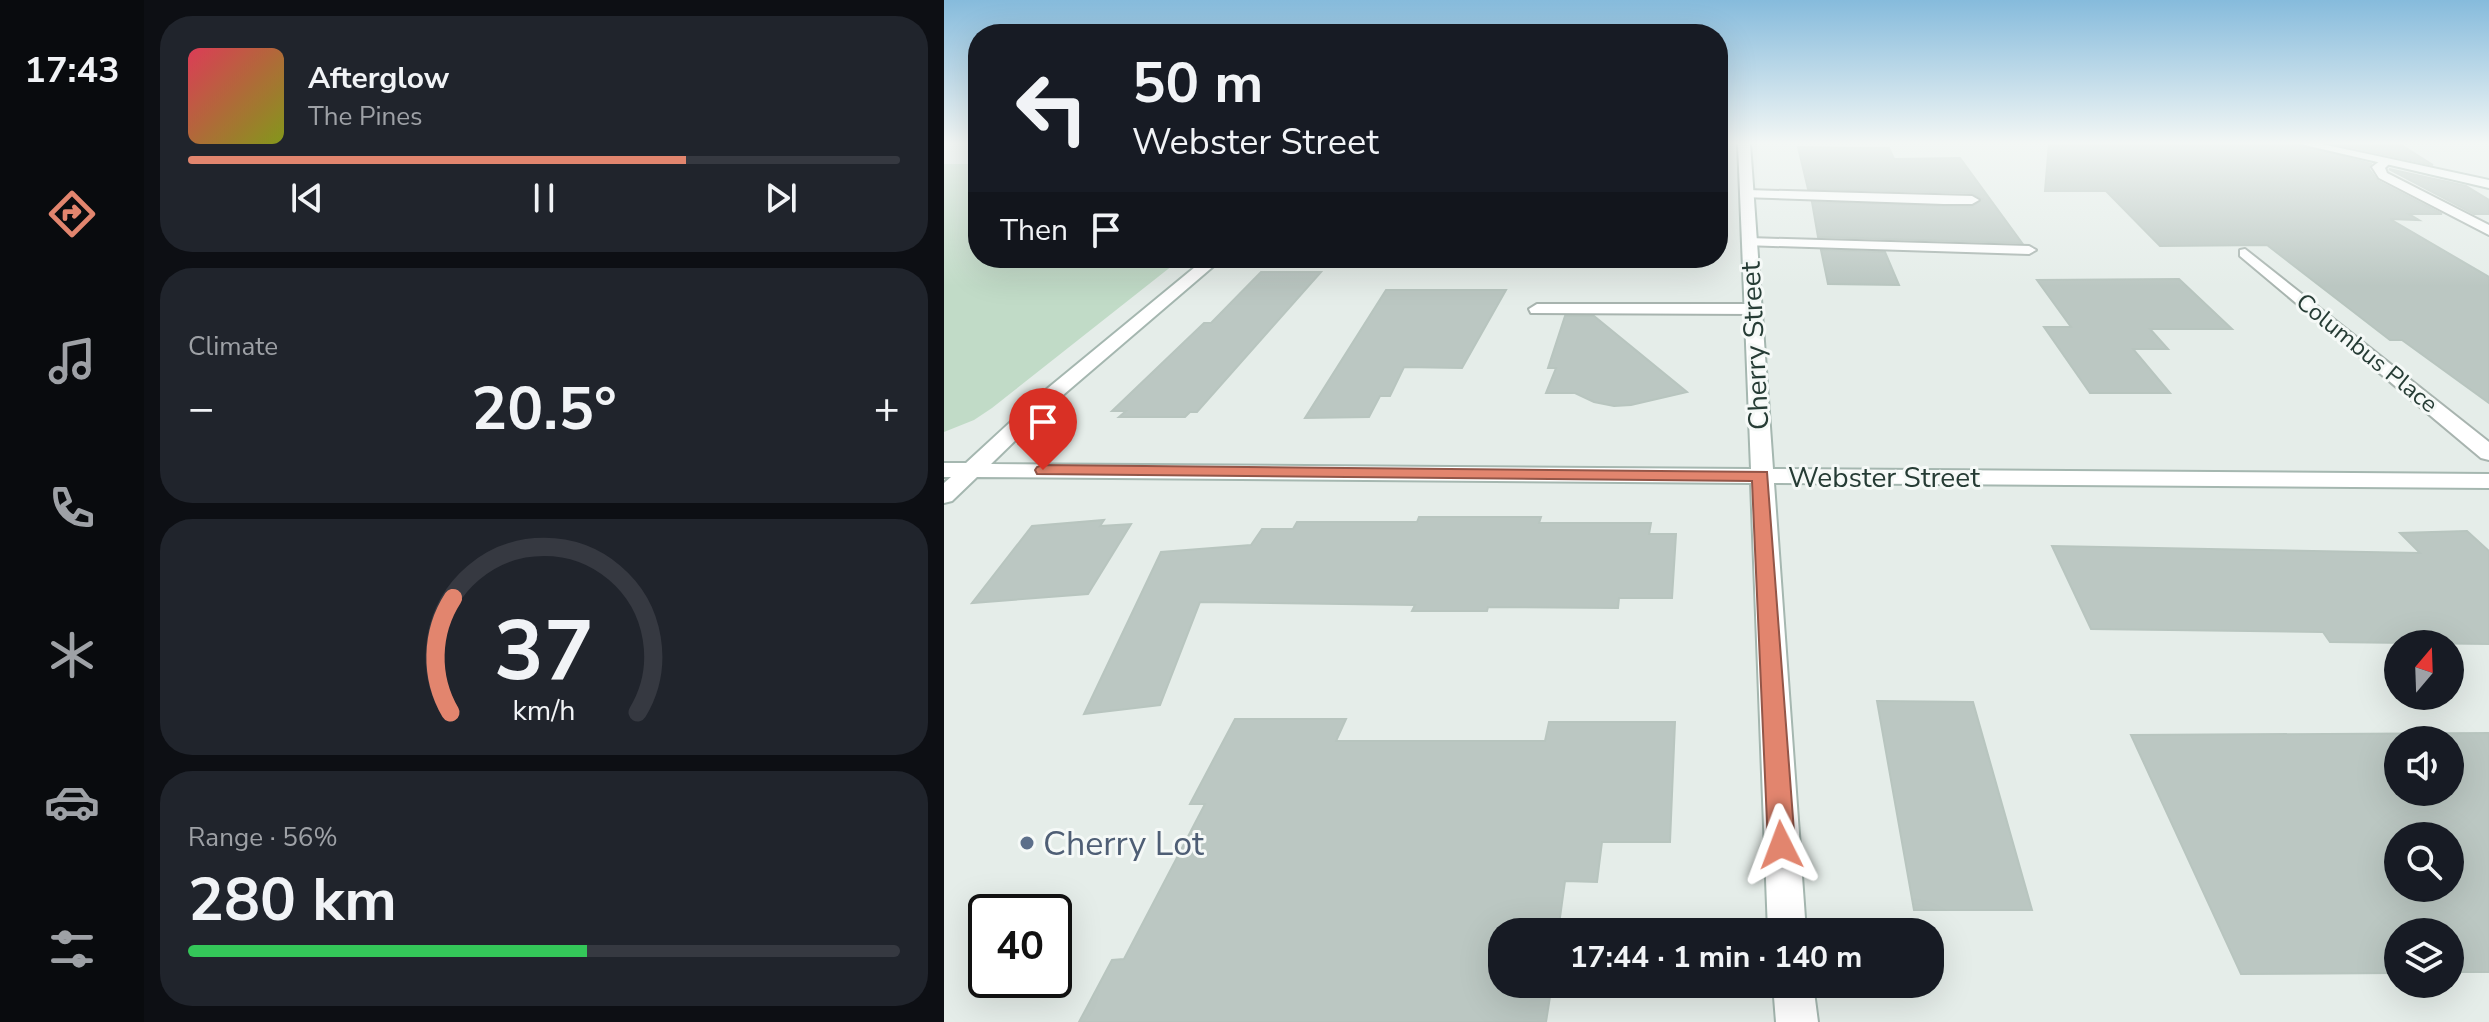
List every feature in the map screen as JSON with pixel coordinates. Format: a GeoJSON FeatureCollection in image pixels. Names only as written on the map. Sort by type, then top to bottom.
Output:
{"type":"FeatureCollection","features":[{"type":"Feature","properties":{"kind":"street","name":"Cherry Street"},"geometry":{"type":"LineString","coordinates":[[1747,191],[1786,918]]}},
{"type":"Feature","properties":{"kind":"street"},"geometry":{"type":"LineString","coordinates":[[2413,191],[2489,231]]}},
{"type":"Feature","properties":{"kind":"street"},"geometry":{"type":"LineString","coordinates":[[1747,194],[1866,200],[1972,200]]}},
{"type":"Feature","properties":{"kind":"street"},"geometry":{"type":"LineString","coordinates":[[1749,242],[2029,250]]}},
{"type":"Feature","properties":{"kind":"street","name":"Columbus Place"},"geometry":{"type":"LineString","coordinates":[[2245,253],[2489,453]]}},
{"type":"Feature","properties":{"kind":"street"},"geometry":{"type":"LineString","coordinates":[[944,496],[1049,397],[1203,268]]}},
{"type":"Feature","properties":{"kind":"street"},"geometry":{"type":"LineString","coordinates":[[1537,309],[1753,309]]}},
{"type":"Feature","properties":{"kind":"street","name":"Webster Street"},"geometry":{"type":"LineString","coordinates":[[944,470],[2489,481]]}},
{"type":"Feature","properties":{"kind":"street"},"geometry":{"type":"LineString","coordinates":[[1794,998],[1797,1022]]}},
{"type":"Feature","properties":{"kind":"green space"},"geometry":{"type":"Polygon","coordinates":[[[944,191],[968,191],[968,268],[1169,268],[992,408],[974,420],[944,432],[944,191]]]}},
{"type":"Feature","properties":{"kind":"building"},"geometry":{"type":"Polygon","coordinates":[[[1877,191],[1984,191],[2022,243],[1818,237],[1812,202],[1972,207],[1982,199],[1972,193],[1877,191]]]}},
{"type":"Feature","properties":{"kind":"building"},"geometry":{"type":"Polygon","coordinates":[[[2045,191],[2397,191],[2442,214],[2409,214],[2419,220],[2390,219],[2489,277],[2489,403],[2402,340],[2390,340],[2267,245],[2160,246],[2106,191],[2045,191]]]}},
{"type":"Feature","properties":{"kind":"building"},"geometry":{"type":"Polygon","coordinates":[[[2430,191],[2474,191],[2489,200],[2489,214],[2474,214],[2430,191]]]}},
{"type":"Feature","properties":{"kind":"building"},"geometry":{"type":"Polygon","coordinates":[[[1821,250],[1885,252],[1899,285],[1828,284],[1821,250]]]}},
{"type":"Feature","properties":{"kind":"building"},"geometry":{"type":"Polygon","coordinates":[[[1261,272],[1321,272],[1197,412],[1190,412],[1185,417],[1119,417],[1126,411],[1112,411],[1204,323],[1211,323],[1261,272]]]}},
{"type":"Feature","properties":{"kind":"building"},"geometry":{"type":"Polygon","coordinates":[[[2179,279],[2232,329],[2150,329],[2168,349],[2133,349],[2170,393],[2090,393],[2044,327],[2071,327],[2037,280],[2179,279]]]}},
{"type":"Feature","properties":{"kind":"building"},"geometry":{"type":"Polygon","coordinates":[[[1386,290],[1506,290],[1462,368],[1404,367],[1390,396],[1380,396],[1369,417],[1305,418],[1386,290]]]}},
{"type":"Feature","properties":{"kind":"building"},"geometry":{"type":"Polygon","coordinates":[[[1565,316],[1594,316],[1687,392],[1614,406],[1594,402],[1575,393],[1546,393],[1556,368],[1548,368],[1565,316]]]}},
{"type":"Feature","properties":{"kind":"building"},"geometry":{"type":"Polygon","coordinates":[[[1419,517],[1541,517],[1539,523],[1651,523],[1649,534],[1676,534],[1672,598],[1619,598],[1618,608],[1488,607],[1487,611],[1412,611],[1415,605],[1200,602],[1160,705],[1084,714],[1161,552],[1251,545],[1262,529],[1293,529],[1297,522],[1417,522],[1419,517]]]}},
{"type":"Feature","properties":{"kind":"building"},"geometry":{"type":"Polygon","coordinates":[[[1104,520],[1100,526],[1131,524],[1088,594],[972,603],[1032,526],[1104,520]]]}},
{"type":"Feature","properties":{"kind":"building"},"geometry":{"type":"Polygon","coordinates":[[[2467,531],[2489,551],[2489,644],[2464,644],[2464,630],[2384,630],[2384,643],[2330,642],[2323,632],[2091,629],[2052,546],[2420,553],[2400,533],[2467,531]]]}},
{"type":"Feature","properties":{"kind":"building"},"geometry":{"type":"Polygon","coordinates":[[[1877,701],[1973,702],[2032,910],[1914,910],[1877,701]]]}},
{"type":"Feature","properties":{"kind":"building"},"geometry":{"type":"Polygon","coordinates":[[[1235,719],[1346,719],[1336,741],[1545,741],[1549,722],[1675,722],[1670,842],[1602,842],[1597,882],[1565,881],[1560,918],[1488,918],[1488,998],[1550,998],[1546,1022],[1079,1022],[1112,960],[1124,959],[1205,804],[1190,804],[1235,719]]]}},
{"type":"Feature","properties":{"kind":"building"},"geometry":{"type":"Polygon","coordinates":[[[2464,733],[2489,733],[2489,972],[2464,972],[2464,918],[2384,918],[2384,973],[2241,974],[2131,735],[2384,734],[2384,806],[2464,806],[2464,733]]]}},
{"type":"Feature","properties":{"kind":"place","name":"Cherry Lot"},"geometry":{"type":"Point","coordinates":[1027,843]}},
{"type":"Feature","properties":{"kind":"route"},"geometry":{"type":"LineString","coordinates":[[1043,470],[1761,476],[1781,845]]}}]}
